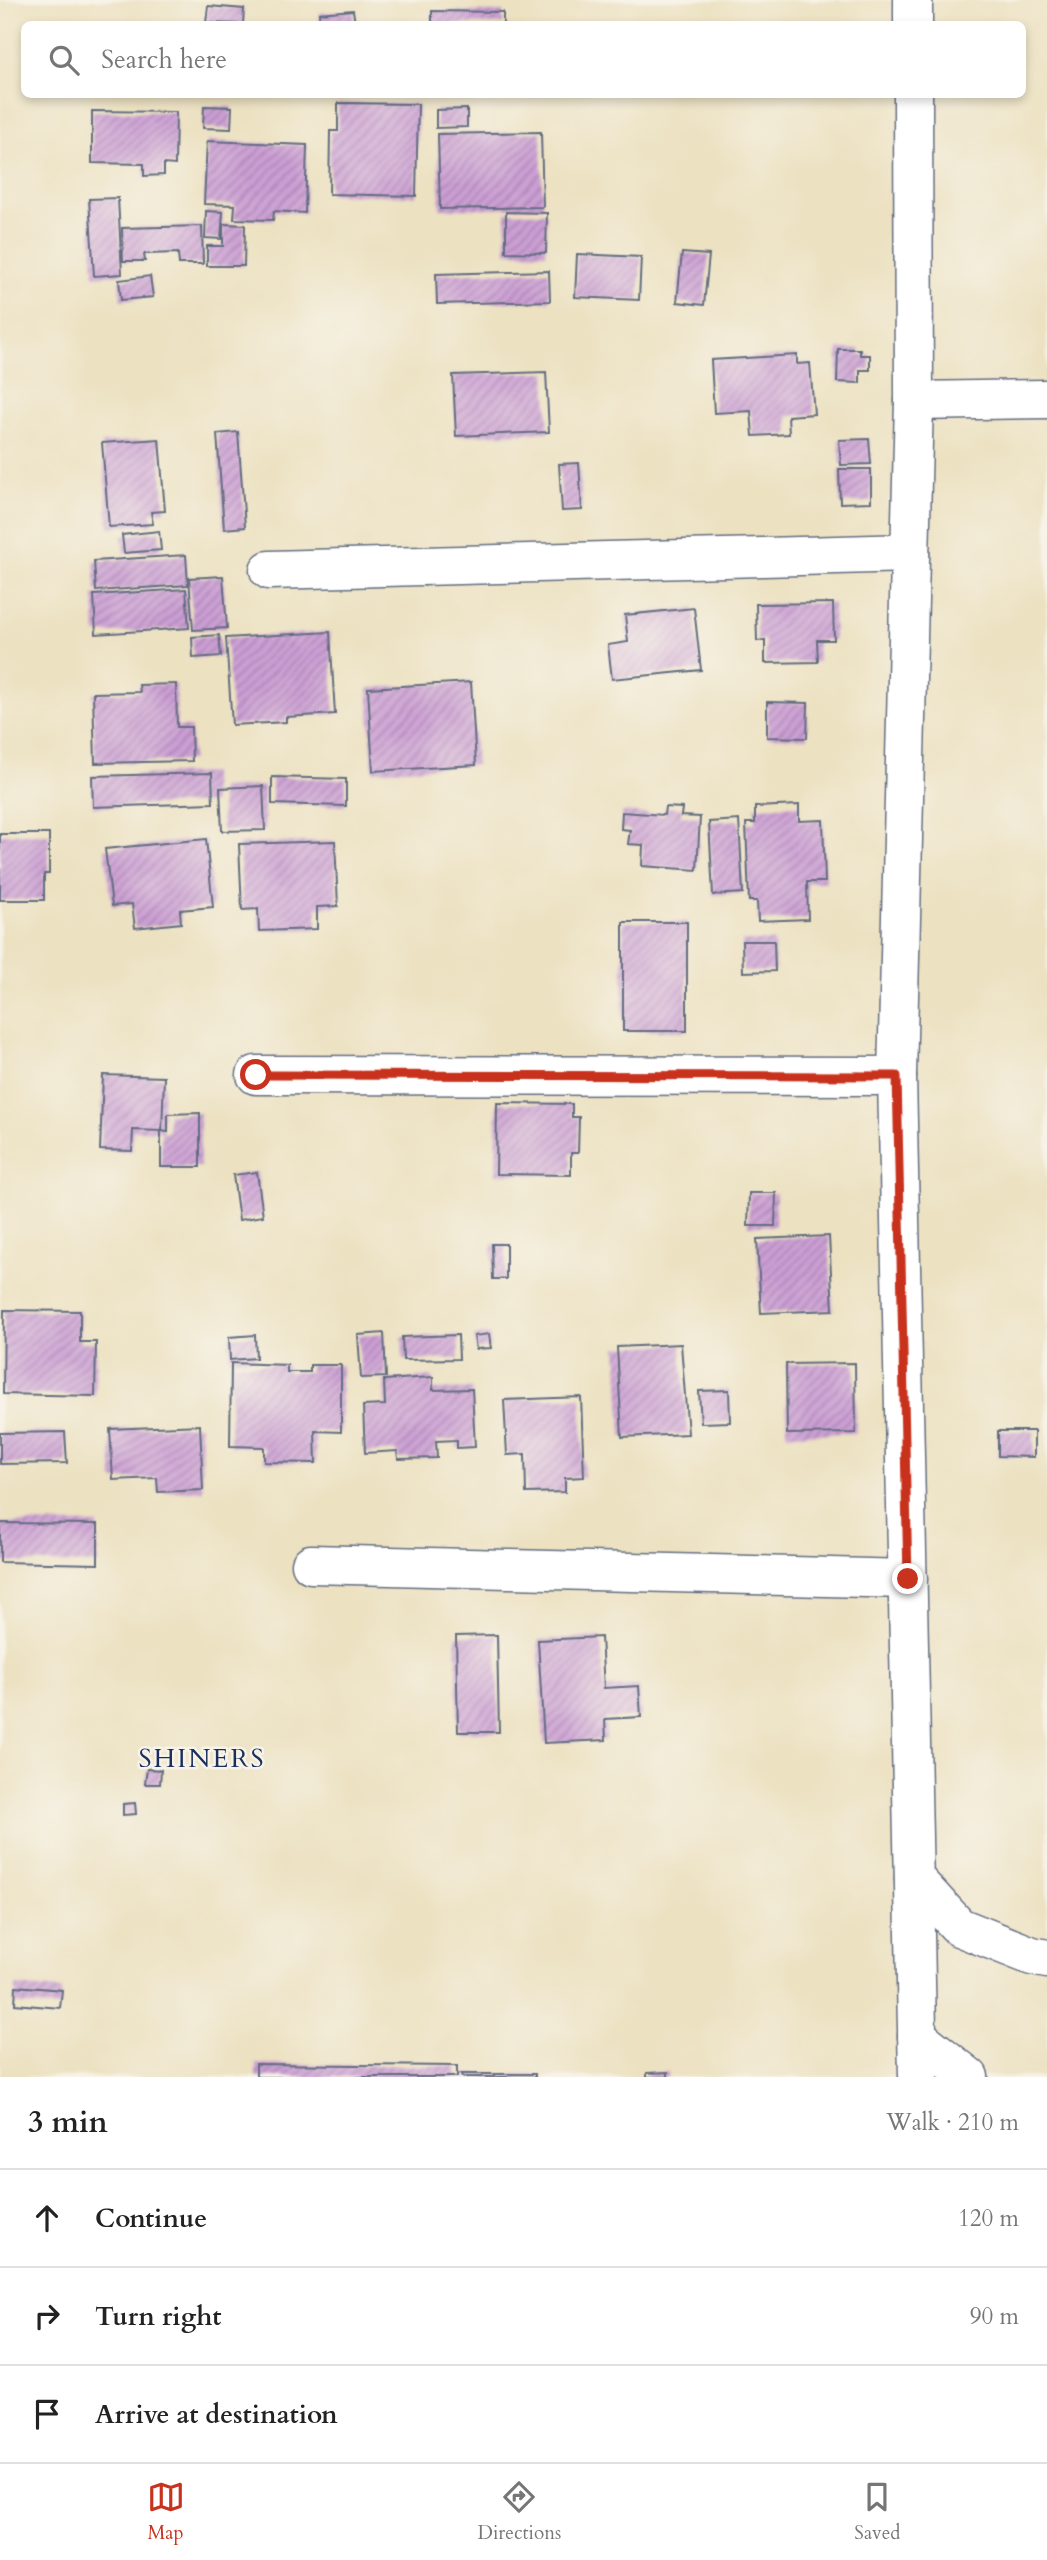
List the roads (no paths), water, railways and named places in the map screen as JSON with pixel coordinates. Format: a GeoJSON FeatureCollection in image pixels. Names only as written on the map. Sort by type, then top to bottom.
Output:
{"type":"FeatureCollection","features":[{"type":"Feature","properties":{"kind":"street"},"geometry":{"type":"LineString","coordinates":[[913,0],[913,21]]}},
{"type":"Feature","properties":{"kind":"street"},"geometry":{"type":"LineString","coordinates":[[913,98],[914,401],[897,1076],[918,2077]]}},
{"type":"Feature","properties":{"kind":"street"},"geometry":{"type":"LineString","coordinates":[[914,401],[1047,398]]}},
{"type":"Feature","properties":{"kind":"street"},"geometry":{"type":"LineString","coordinates":[[269,570],[911,553]]}},
{"type":"Feature","properties":{"kind":"street"},"geometry":{"type":"LineString","coordinates":[[256,1075],[897,1076]]}},
{"type":"Feature","properties":{"kind":"street"},"geometry":{"type":"LineString","coordinates":[[312,1564],[908,1579]]}},
{"type":"Feature","properties":{"kind":"street"},"geometry":{"type":"LineString","coordinates":[[914,1878],[959,1927],[1031,1956],[1047,1959]]}},
{"type":"Feature","properties":{"kind":"street"},"geometry":{"type":"LineString","coordinates":[[917,2036],[969,2077]]}},
{"type":"Feature","properties":{"kind":"district","name":"SHINERS"},"geometry":{"type":"Point","coordinates":[202,1758]}}]}
